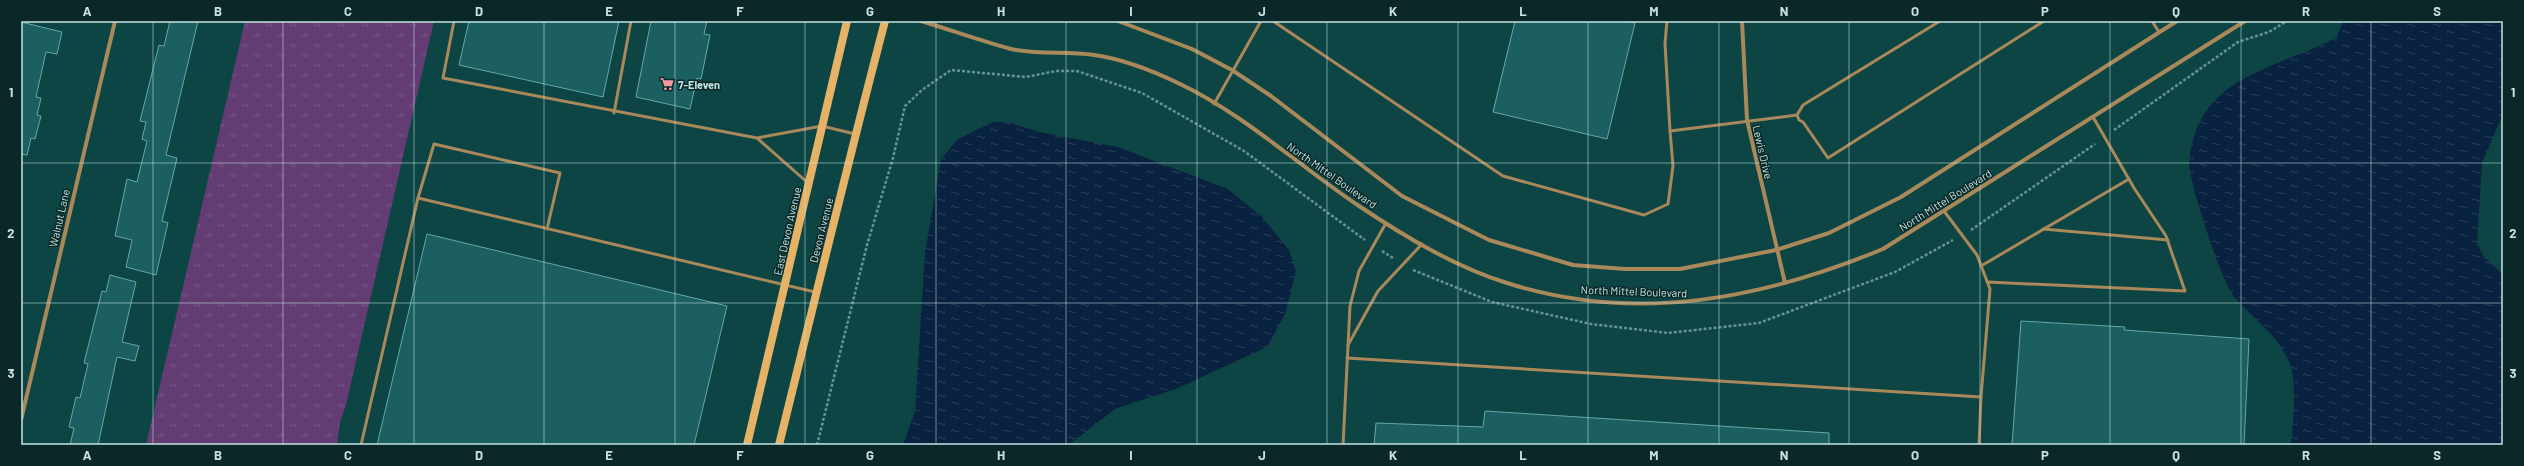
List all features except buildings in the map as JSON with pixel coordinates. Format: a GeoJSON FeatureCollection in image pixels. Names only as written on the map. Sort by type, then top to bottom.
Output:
{"type":"FeatureCollection","features":[{"type":"Feature","properties":{"kind":"main road","name":"East Devon Avenue"},"geometry":{"type":"LineString","coordinates":[[747,445],[847,21]]}},
{"type":"Feature","properties":{"kind":"main road","name":"Devon Avenue"},"geometry":{"type":"LineString","coordinates":[[779,445],[855,134],[885,21]]}},
{"type":"Feature","properties":{"kind":"street","name":"Walnut Lane"},"geometry":{"type":"LineString","coordinates":[[21,420],[115,21]]}},
{"type":"Feature","properties":{"kind":"street","name":"North Mittel Boulevard"},"geometry":{"type":"LineString","coordinates":[[921,21],[1012,49],[1094,55],[1136,65],[1181,84],[1214,104],[1360,207],[1453,262],[1507,283],[1563,296],[1608,301],[1694,302],[1745,294],[1785,283],[1848,264],[1883,249],[2245,21]]}},
{"type":"Feature","properties":{"kind":"street","name":"North Mittel Boulevard"},"geometry":{"type":"LineString","coordinates":[[1118,21],[1192,49],[1232,70],[1271,96],[1402,196],[1489,240],[1573,265],[1625,269],[1680,269],[1776,250],[1829,233],[1901,196],[2177,21]]}},
{"type":"Feature","properties":{"kind":"street","name":"Lewis Drive"},"geometry":{"type":"LineString","coordinates":[[1742,21],[1747,120],[1776,250],[1785,283]]}},
{"type":"Feature","properties":{"kind":"lane"},"geometry":{"type":"LineString","coordinates":[[454,21],[443,78],[614,112],[757,138],[822,126],[855,134]]}},
{"type":"Feature","properties":{"kind":"lane"},"geometry":{"type":"LineString","coordinates":[[614,112],[631,21]]}},
{"type":"Feature","properties":{"kind":"lane"},"geometry":{"type":"LineString","coordinates":[[1214,104],[1261,21]]}},
{"type":"Feature","properties":{"kind":"lane"},"geometry":{"type":"LineString","coordinates":[[1273,21],[1503,176],[1644,215],[1668,204],[1673,166],[1665,43],[1667,21]]}},
{"type":"Feature","properties":{"kind":"lane"},"geometry":{"type":"LineString","coordinates":[[1797,115],[1803,105],[1940,21]]}},
{"type":"Feature","properties":{"kind":"lane"},"geometry":{"type":"LineString","coordinates":[[1797,115],[1828,158],[2044,21]]}},
{"type":"Feature","properties":{"kind":"lane"},"geometry":{"type":"LineString","coordinates":[[2152,21],[2159,32]]}},
{"type":"Feature","properties":{"kind":"lane"},"geometry":{"type":"LineString","coordinates":[[1670,131],[1747,120],[1797,115]]}},
{"type":"Feature","properties":{"kind":"lane"},"geometry":{"type":"LineString","coordinates":[[1987,282],[2185,290],[2168,240],[2129,179],[2093,117]]}},
{"type":"Feature","properties":{"kind":"lane"},"geometry":{"type":"LineString","coordinates":[[757,138],[809,184]]}},
{"type":"Feature","properties":{"kind":"lane"},"geometry":{"type":"LineString","coordinates":[[361,445],[418,198],[434,144],[560,173],[547,229]]}},
{"type":"Feature","properties":{"kind":"lane"},"geometry":{"type":"LineString","coordinates":[[1981,266],[2129,179]]}},
{"type":"Feature","properties":{"kind":"lane"},"geometry":{"type":"LineString","coordinates":[[418,198],[785,286],[817,292]]}},
{"type":"Feature","properties":{"kind":"lane"},"geometry":{"type":"LineString","coordinates":[[1944,211],[1963,234],[1977,255],[1990,289],[1981,397],[1979,445]]}},
{"type":"Feature","properties":{"kind":"lane"},"geometry":{"type":"LineString","coordinates":[[1343,445],[1350,306],[1359,271],[1386,222]]}},
{"type":"Feature","properties":{"kind":"lane"},"geometry":{"type":"LineString","coordinates":[[2043,230],[2168,240]]}},
{"type":"Feature","properties":{"kind":"lane"},"geometry":{"type":"LineString","coordinates":[[1348,347],[1378,290],[1422,244]]}},
{"type":"Feature","properties":{"kind":"lane"},"geometry":{"type":"LineString","coordinates":[[1347,358],[1981,397]]}},
{"type":"Feature","properties":{"kind":"path"},"geometry":{"type":"LineString","coordinates":[[817,445],[867,245],[893,158],[905,106],[922,90],[951,70],[1026,77],[1056,71],[1077,71],[1142,93],[1244,151],[1373,246],[1403,264],[1492,302],[1591,324],[1668,333],[1759,323],[1895,272],[1988,220],[2238,42],[2269,32],[2287,21]]}},
{"type":"Feature","properties":{"kind":"green space"},"geometry":{"type":"Polygon","coordinates":[[[245,21],[434,21],[346,405],[340,422],[337,445],[146,445],[245,21]]]}},
{"type":"Feature","properties":{"kind":"water"},"geometry":{"type":"Polygon","coordinates":[[[2343,21],[2503,21],[2503,114],[2482,163],[2477,244],[2484,257],[2503,274],[2503,445],[2291,445],[2294,392],[2290,364],[2279,344],[2272,335],[2232,294],[2220,269],[2199,207],[2190,172],[2190,153],[2197,128],[2210,106],[2228,89],[2257,72],[2337,37],[2343,21]]]}},
{"type":"Feature","properties":{"kind":"water"},"geometry":{"type":"Polygon","coordinates":[[[993,122],[1008,122],[1039,132],[1118,147],[1228,189],[1262,217],[1289,250],[1296,271],[1285,314],[1267,347],[1176,389],[1115,409],[1069,445],[903,445],[915,411],[925,253],[941,159],[958,139],[993,122]]]}},
{"type":"Feature","properties":{"kind":"place","name":"7-Eleven"},"geometry":{"type":"Point","coordinates":[667,84]}}]}
